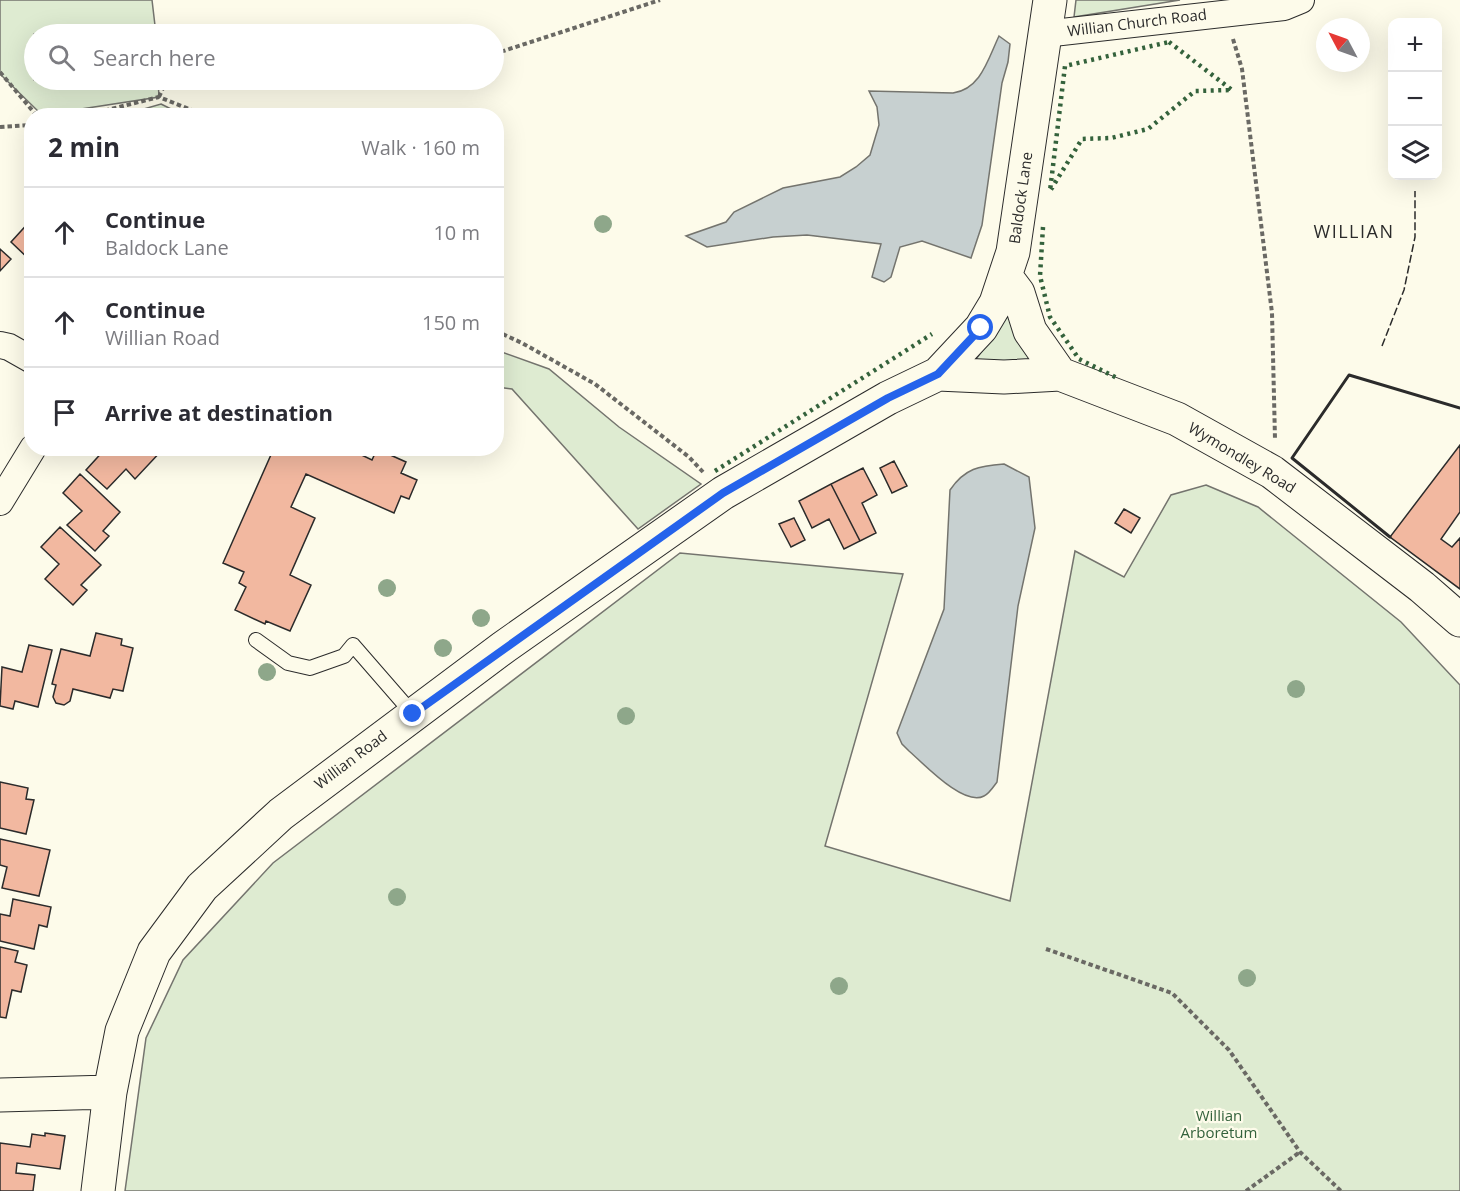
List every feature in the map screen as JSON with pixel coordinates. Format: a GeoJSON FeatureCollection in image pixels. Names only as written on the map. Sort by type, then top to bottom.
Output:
{"type":"FeatureCollection","features":[{"type":"Feature","properties":{"kind":"street","name":"Baldock Lane"},"geometry":{"type":"LineString","coordinates":[[938,374],[981,328],[996,303],[1006,277],[1013,252],[1050,0]]}},
{"type":"Feature","properties":{"kind":"street","name":"Willian Church Road"},"geometry":{"type":"LineString","coordinates":[[1044,34],[1284,7],[1301,0]]}},
{"type":"Feature","properties":{"kind":"street"},"geometry":{"type":"LineString","coordinates":[[1006,277],[1018,293],[1030,331],[1060,374]]}},
{"type":"Feature","properties":{"kind":"street"},"geometry":{"type":"LineString","coordinates":[[0,345],[24,355]]}},
{"type":"Feature","properties":{"kind":"street","name":"Wymondley Road"},"geometry":{"type":"LineString","coordinates":[[938,374],[1004,377],[1060,374],[1176,419],[1272,472],[1422,586],[1460,620]]}},
{"type":"Feature","properties":{"kind":"street","name":"Willian Road"},"geometry":{"type":"LineString","coordinates":[[98,1191],[110,1092],[122,1031],[154,952],[202,887],[281,814],[413,714],[723,493],[888,398],[938,374]]}},
{"type":"Feature","properties":{"kind":"street"},"geometry":{"type":"LineString","coordinates":[[0,502],[28,456]]}},
{"type":"Feature","properties":{"kind":"street"},"geometry":{"type":"LineString","coordinates":[[0,1095],[110,1092]]}},
{"type":"Feature","properties":{"kind":"lane"},"geometry":{"type":"LineString","coordinates":[[256,640],[288,663],[310,668],[344,656],[353,645],[413,714]]}},
{"type":"Feature","properties":{"kind":"path"},"geometry":{"type":"LineString","coordinates":[[504,51],[660,0]]}},
{"type":"Feature","properties":{"kind":"path"},"geometry":{"type":"LineString","coordinates":[[1224,13],[1242,69],[1272,313],[1275,450]]}},
{"type":"Feature","properties":{"kind":"path"},"geometry":{"type":"LineString","coordinates":[[0,72],[30,108]]}},
{"type":"Feature","properties":{"kind":"path"},"geometry":{"type":"LineString","coordinates":[[159,97],[162,90]]}},
{"type":"Feature","properties":{"kind":"path"},"geometry":{"type":"LineString","coordinates":[[115,108],[159,97],[186,108]]}},
{"type":"Feature","properties":{"kind":"path"},"geometry":{"type":"LineString","coordinates":[[0,128],[24,126]]}},
{"type":"Feature","properties":{"kind":"path"},"geometry":{"type":"LineString","coordinates":[[504,335],[595,384],[689,457],[704,472]]}},
{"type":"Feature","properties":{"kind":"path"},"geometry":{"type":"LineString","coordinates":[[1046,949],[1172,993],[1229,1050],[1300,1152],[1341,1191]]}},
{"type":"Feature","properties":{"kind":"path"},"geometry":{"type":"LineString","coordinates":[[1246,1191],[1300,1152]]}},
{"type":"Feature","properties":{"kind":"green space"},"geometry":{"type":"Polygon","coordinates":[[[0,0],[152,0],[155,24],[24,24],[24,90],[159,90],[159,97],[88,108],[35,108],[0,74],[0,0]]]}},
{"type":"Feature","properties":{"kind":"green space"},"geometry":{"type":"Polygon","coordinates":[[[1076,0],[1180,0],[1074,17],[1076,0]]]}},
{"type":"Feature","properties":{"kind":"green space"},"geometry":{"type":"Polygon","coordinates":[[[161,104],[169,108],[147,108],[161,104]]]}},
{"type":"Feature","properties":{"kind":"green space"},"geometry":{"type":"Polygon","coordinates":[[[1013,307],[1039,364],[974,362],[1013,307]]]}},
{"type":"Feature","properties":{"kind":"green space"},"geometry":{"type":"Polygon","coordinates":[[[504,353],[549,369],[619,427],[701,484],[638,529],[512,389],[504,388],[504,353]]]}},
{"type":"Feature","properties":{"kind":"green space","name":"Willian Arboretum"},"geometry":{"type":"Polygon","coordinates":[[[1206,485],[1258,507],[1401,622],[1460,685],[1460,1191],[125,1191],[146,1038],[183,960],[273,863],[680,553],[903,574],[825,846],[1010,901],[1075,551],[1124,577],[1171,495],[1206,485]]]}},
{"type":"Feature","properties":{"kind":"shaded area"},"geometry":{"type":"Polygon","coordinates":[[[999,36],[1010,44],[1008,62],[1002,83],[982,225],[971,258],[922,241],[900,247],[891,277],[884,282],[872,277],[881,244],[807,235],[773,237],[707,247],[686,236],[726,222],[734,212],[783,188],[840,177],[856,167],[870,155],[879,125],[877,107],[869,91],[953,93],[963,90],[970,86],[982,72],[999,36]]]}},
{"type":"Feature","properties":{"kind":"shaded area"},"geometry":{"type":"Polygon","coordinates":[[[1004,464],[1029,477],[1035,528],[1018,606],[997,782],[986,795],[976,798],[955,790],[934,774],[902,744],[897,733],[944,609],[950,490],[961,477],[973,470],[1004,464]]]}},
{"type":"Feature","properties":{"kind":"building"},"geometry":{"type":"Polygon","coordinates":[[[24,228],[24,254],[11,242],[24,228]]]}},
{"type":"Feature","properties":{"kind":"building"},"geometry":{"type":"Polygon","coordinates":[[[0,249],[11,259],[0,271],[0,249]]]}},
{"type":"Feature","properties":{"kind":"building"},"geometry":{"type":"Polygon","coordinates":[[[1460,445],[1460,512],[1441,539],[1452,547],[1460,538],[1460,589],[1390,537],[1460,445]]]}},
{"type":"Feature","properties":{"kind":"building"},"geometry":{"type":"Polygon","coordinates":[[[99,456],[157,456],[135,479],[126,469],[107,489],[86,470],[99,456]]]}},
{"type":"Feature","properties":{"kind":"building"},"geometry":{"type":"Polygon","coordinates":[[[270,456],[364,456],[372,460],[374,456],[393,456],[406,462],[401,473],[417,480],[409,499],[401,496],[394,513],[306,474],[291,507],[315,518],[290,575],[311,585],[290,631],[266,621],[265,624],[235,610],[246,587],[239,583],[244,572],[223,563],[270,456]]]}},
{"type":"Feature","properties":{"kind":"building"},"geometry":{"type":"Polygon","coordinates":[[[894,461],[907,486],[892,493],[880,468],[894,461]]]}},
{"type":"Feature","properties":{"kind":"building"},"geometry":{"type":"Polygon","coordinates":[[[863,468],[877,495],[862,503],[876,533],[860,541],[831,484],[863,468]]]}},
{"type":"Feature","properties":{"kind":"building"},"geometry":{"type":"Polygon","coordinates":[[[80,474],[120,512],[103,531],[109,536],[95,551],[67,525],[82,511],[63,493],[80,474]]]}},
{"type":"Feature","properties":{"kind":"building"},"geometry":{"type":"Polygon","coordinates":[[[831,484],[860,541],[844,549],[829,519],[812,528],[799,501],[831,484]]]}},
{"type":"Feature","properties":{"kind":"building"},"geometry":{"type":"Polygon","coordinates":[[[1124,509],[1140,518],[1131,533],[1115,523],[1124,509]]]}},
{"type":"Feature","properties":{"kind":"building"},"geometry":{"type":"Polygon","coordinates":[[[794,518],[805,540],[791,547],[779,524],[794,518]]]}},
{"type":"Feature","properties":{"kind":"building"},"geometry":{"type":"Polygon","coordinates":[[[60,527],[101,565],[81,585],[87,590],[73,605],[45,579],[59,564],[41,547],[60,527]]]}},
{"type":"Feature","properties":{"kind":"building"},"geometry":{"type":"Polygon","coordinates":[[[96,633],[122,639],[121,645],[133,648],[123,691],[113,689],[110,698],[73,689],[70,701],[64,705],[56,703],[53,697],[56,685],[52,684],[61,649],[90,656],[96,633]]]}},
{"type":"Feature","properties":{"kind":"building"},"geometry":{"type":"Polygon","coordinates":[[[29,645],[52,650],[38,707],[15,701],[13,709],[0,706],[2,667],[22,672],[29,645]]]}},
{"type":"Feature","properties":{"kind":"building"},"geometry":{"type":"Polygon","coordinates":[[[0,782],[28,788],[26,799],[34,800],[26,834],[0,828],[0,782]]]}},
{"type":"Feature","properties":{"kind":"building"},"geometry":{"type":"Polygon","coordinates":[[[0,839],[50,850],[39,896],[2,888],[7,867],[0,865],[0,839]]]}},
{"type":"Feature","properties":{"kind":"building"},"geometry":{"type":"Polygon","coordinates":[[[13,899],[51,907],[47,927],[39,925],[34,949],[0,941],[0,914],[10,916],[13,899]]]}},
{"type":"Feature","properties":{"kind":"building"},"geometry":{"type":"Polygon","coordinates":[[[0,947],[18,951],[15,962],[27,965],[21,992],[12,990],[6,1018],[0,1017],[0,947]]]}},
{"type":"Feature","properties":{"kind":"building"},"geometry":{"type":"Polygon","coordinates":[[[45,1133],[65,1136],[60,1169],[17,1163],[16,1173],[35,1175],[33,1191],[0,1191],[0,1143],[30,1147],[32,1134],[45,1136],[45,1133]]]}},
{"type":"Feature","properties":{"kind":"hedge"},"geometry":{"type":"LineString","coordinates":[[1169,42],[1232,90],[1195,91],[1148,129],[1111,138],[1082,139],[1050,191],[1065,66],[1169,42]]}},
{"type":"Feature","properties":{"kind":"hedge"},"geometry":{"type":"LineString","coordinates":[[1043,227],[1040,276],[1050,317],[1079,359],[1119,379]]}},
{"type":"Feature","properties":{"kind":"hedge"},"geometry":{"type":"LineString","coordinates":[[715,471],[932,334]]}},
{"type":"Feature","properties":{"kind":"fence"},"geometry":{"type":"LineString","coordinates":[[1382,346],[1404,290],[1415,237],[1415,191]]}},
{"type":"Feature","properties":{"kind":"wall"},"geometry":{"type":"LineString","coordinates":[[1390,537],[1292,458],[1349,375],[1460,408]]}},
{"type":"Feature","properties":{"kind":"district","name":"WILLIAN"},"geometry":{"type":"Point","coordinates":[1354,232]}},
{"type":"Feature","properties":{"kind":"route"},"geometry":{"type":"LineString","coordinates":[[413,714],[723,493],[888,398],[938,374],[981,328]]}}]}
